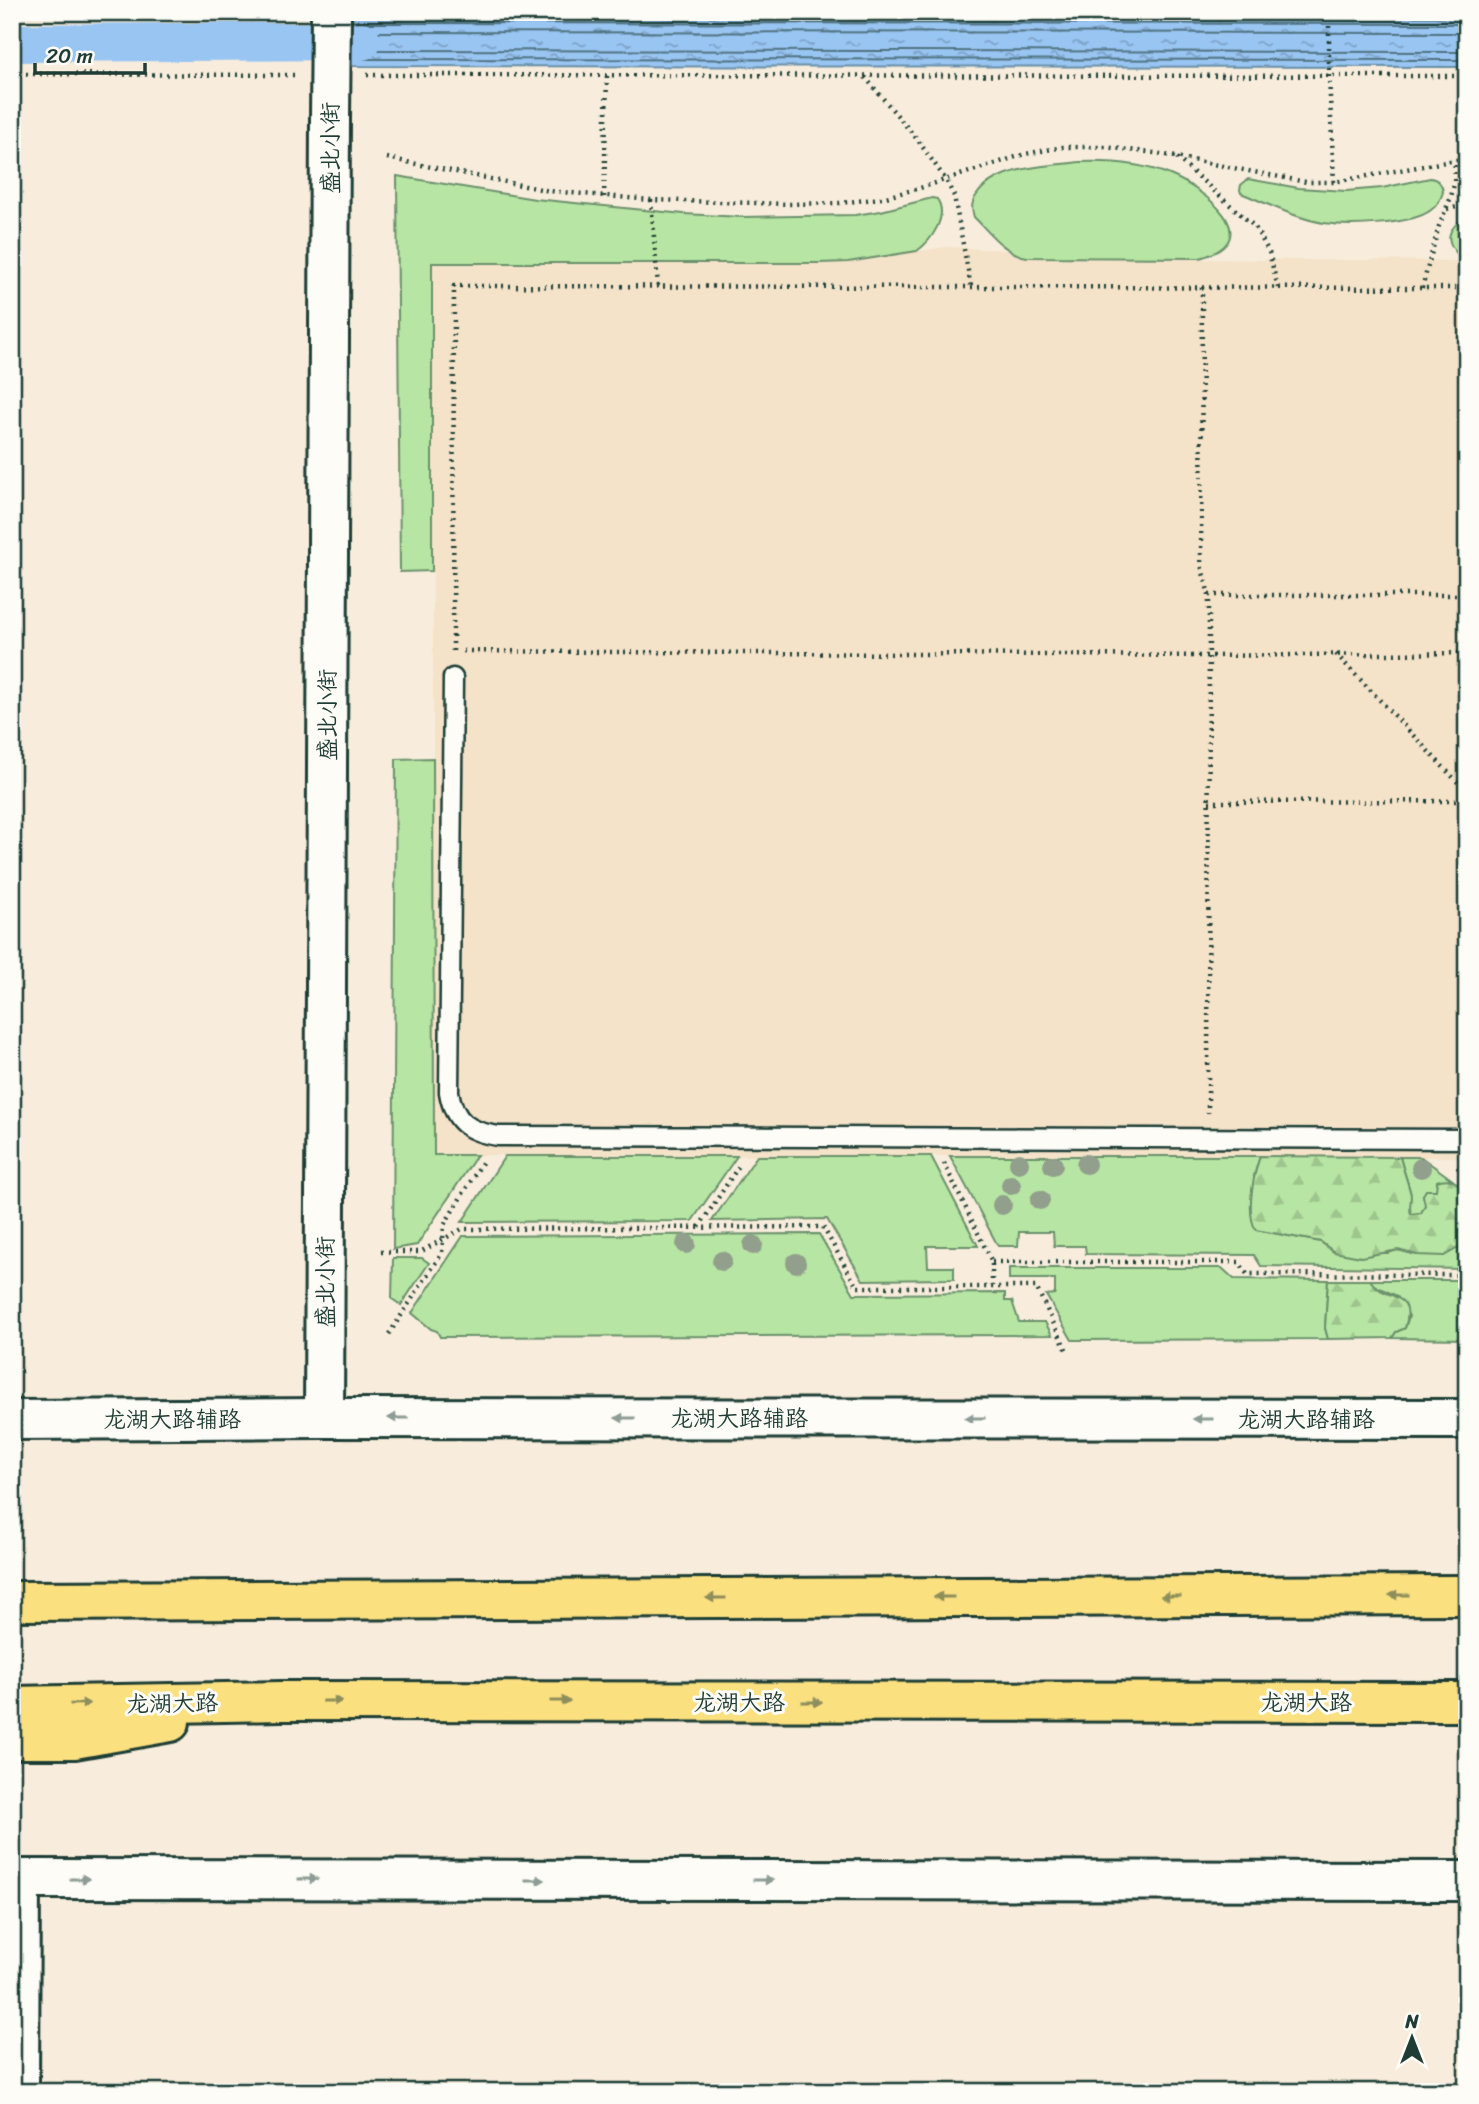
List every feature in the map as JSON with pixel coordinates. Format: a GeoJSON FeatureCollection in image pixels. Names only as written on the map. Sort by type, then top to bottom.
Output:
{"type":"FeatureCollection","features":[{"type":"Feature","properties":{"kind":"highway"},"geometry":{"type":"LineString","coordinates":[[12,1601],[1467,1595]]}},
{"type":"Feature","properties":{"kind":"highway"},"geometry":{"type":"LineString","coordinates":[[12,1739],[74,1739],[281,1701]]}},
{"type":"Feature","properties":{"kind":"highway","name":"龙湖大路"},"geometry":{"type":"LineString","coordinates":[[12,1706],[281,1701],[1467,1702]]}},
{"type":"Feature","properties":{"kind":"main road","name":"盛北小街"},"geometry":{"type":"LineString","coordinates":[[324,1418],[331,12]]}},
{"type":"Feature","properties":{"kind":"main road","name":"龙湖大路辅路"},"geometry":{"type":"LineString","coordinates":[[12,1420],[1467,1419]]}},
{"type":"Feature","properties":{"kind":"main road"},"geometry":{"type":"LineString","coordinates":[[19,2092],[16,1879],[1467,1881]]}},
{"type":"Feature","properties":{"kind":"lane"},"geometry":{"type":"LineString","coordinates":[[453,678],[449,1092],[452,1109],[458,1118],[481,1134],[1467,1139]]}},
{"type":"Feature","properties":{"kind":"path"},"geometry":{"type":"LineString","coordinates":[[1329,13],[1334,182]]}},
{"type":"Feature","properties":{"kind":"path"},"geometry":{"type":"LineString","coordinates":[[12,74],[303,75]]}},
{"type":"Feature","properties":{"kind":"path"},"geometry":{"type":"LineString","coordinates":[[358,75],[1467,76]]}},
{"type":"Feature","properties":{"kind":"path"},"geometry":{"type":"LineString","coordinates":[[604,197],[607,76]]}},
{"type":"Feature","properties":{"kind":"path"},"geometry":{"type":"LineString","coordinates":[[864,76],[917,139],[946,180],[954,196],[971,287]]}},
{"type":"Feature","properties":{"kind":"path"},"geometry":{"type":"LineString","coordinates":[[387,159],[550,191],[651,200],[789,204],[841,203],[882,198],[1026,154],[1063,148],[1104,147],[1177,157],[1306,182],[1334,182],[1467,158]]}},
{"type":"Feature","properties":{"kind":"path"},"geometry":{"type":"LineString","coordinates":[[1177,157],[1255,227],[1269,252],[1278,288]]}},
{"type":"Feature","properties":{"kind":"path"},"geometry":{"type":"LineString","coordinates":[[1422,288],[1454,184],[1455,160]]}},
{"type":"Feature","properties":{"kind":"path"},"geometry":{"type":"LineString","coordinates":[[651,200],[658,286]]}},
{"type":"Feature","properties":{"kind":"path"},"geometry":{"type":"LineString","coordinates":[[1446,209],[1467,205]]}},
{"type":"Feature","properties":{"kind":"path"},"geometry":{"type":"LineString","coordinates":[[1467,288],[454,286],[453,651],[1209,656],[1467,653]]}},
{"type":"Feature","properties":{"kind":"path"},"geometry":{"type":"LineString","coordinates":[[1202,287],[1201,565],[1209,595],[1208,1138]]}},
{"type":"Feature","properties":{"kind":"path"},"geometry":{"type":"LineString","coordinates":[[1209,595],[1467,595]]}},
{"type":"Feature","properties":{"kind":"path"},"geometry":{"type":"LineString","coordinates":[[1336,654],[1467,792]]}},
{"type":"Feature","properties":{"kind":"path"},"geometry":{"type":"LineString","coordinates":[[1209,802],[1467,801]]}},
{"type":"Feature","properties":{"kind":"path"},"geometry":{"type":"LineString","coordinates":[[389,1334],[442,1253],[444,1226],[498,1136]]}},
{"type":"Feature","properties":{"kind":"path"},"geometry":{"type":"LineString","coordinates":[[698,1228],[757,1137]]}},
{"type":"Feature","properties":{"kind":"path"},"geometry":{"type":"LineString","coordinates":[[931,1137],[992,1262],[992,1286]]}},
{"type":"Feature","properties":{"kind":"path"},"geometry":{"type":"LineString","coordinates":[[381,1252],[420,1252],[462,1229],[823,1227],[857,1287],[1036,1287],[1068,1353]]}},
{"type":"Feature","properties":{"kind":"path"},"geometry":{"type":"LineString","coordinates":[[992,1262],[1239,1262],[1247,1274],[1467,1275]]}},
{"type":"Feature","properties":{"kind":"shaded area"},"geometry":{"type":"Polygon","coordinates":[[[946,247],[1006,250],[1017,255],[1041,258],[1467,261],[1467,1157],[434,1155],[432,262],[819,263],[848,262],[946,247]]]}},
{"type":"Feature","properties":{"kind":"green space"},"geometry":{"type":"Polygon","coordinates":[[[1080,162],[1137,165],[1184,182],[1213,202],[1224,215],[1230,227],[1229,239],[1220,250],[1200,258],[1027,257],[1004,247],[974,217],[974,199],[985,186],[996,179],[1023,169],[1080,162]]]}},
{"type":"Feature","properties":{"kind":"green space"},"geometry":{"type":"Polygon","coordinates":[[[397,176],[535,199],[684,214],[742,217],[855,215],[932,198],[937,199],[941,213],[933,235],[917,251],[848,262],[432,263],[432,571],[400,572],[397,176]]]}},
{"type":"Feature","properties":{"kind":"green space"},"geometry":{"type":"Polygon","coordinates":[[[1430,178],[1440,182],[1443,192],[1433,208],[1410,219],[1379,224],[1313,221],[1271,206],[1241,193],[1240,190],[1241,185],[1248,179],[1299,188],[1346,191],[1382,188],[1430,178]]]}},
{"type":"Feature","properties":{"kind":"green space"},"geometry":{"type":"Polygon","coordinates":[[[1467,216],[1467,261],[1464,261],[1453,248],[1449,237],[1454,227],[1467,216]]]}},
{"type":"Feature","properties":{"kind":"green space"},"geometry":{"type":"Polygon","coordinates":[[[433,758],[434,1155],[477,1155],[417,1245],[393,1249],[396,759],[433,758]]]}},
{"type":"Feature","properties":{"kind":"green space"},"geometry":{"type":"Polygon","coordinates":[[[505,1156],[737,1156],[692,1221],[462,1222],[505,1156]]]}},
{"type":"Feature","properties":{"kind":"green space"},"geometry":{"type":"Polygon","coordinates":[[[757,1156],[931,1156],[978,1246],[927,1246],[928,1267],[954,1267],[954,1279],[863,1280],[827,1219],[712,1221],[757,1156]]]}},
{"type":"Feature","properties":{"kind":"green space"},"geometry":{"type":"Polygon","coordinates":[[[950,1156],[1260,1156],[1254,1176],[1256,1230],[1321,1242],[1334,1252],[1388,1253],[1398,1250],[1417,1255],[1458,1248],[1467,1236],[1467,1269],[1261,1266],[1254,1255],[1086,1254],[1085,1246],[1054,1246],[1053,1232],[1019,1232],[1018,1246],[998,1246],[950,1156]]]}},
{"type":"Feature","properties":{"kind":"green space"},"geometry":{"type":"Polygon","coordinates":[[[1260,1156],[1400,1157],[1411,1194],[1411,1214],[1421,1213],[1425,1205],[1423,1195],[1426,1190],[1436,1190],[1437,1181],[1450,1180],[1467,1190],[1467,1236],[1458,1248],[1444,1256],[1417,1255],[1398,1250],[1361,1257],[1334,1252],[1321,1242],[1256,1230],[1251,1204],[1260,1156]]]}},
{"type":"Feature","properties":{"kind":"green space"},"geometry":{"type":"Polygon","coordinates":[[[1400,1157],[1421,1157],[1454,1181],[1449,1179],[1436,1190],[1423,1195],[1426,1205],[1421,1213],[1410,1214],[1410,1194],[1400,1157]]]}},
{"type":"Feature","properties":{"kind":"green space"},"geometry":{"type":"Polygon","coordinates":[[[819,1234],[854,1294],[1005,1293],[1005,1301],[1012,1301],[1019,1322],[1045,1322],[1052,1335],[440,1337],[437,1331],[412,1313],[463,1236],[819,1234]]]}},
{"type":"Feature","properties":{"kind":"green space"},"geometry":{"type":"Polygon","coordinates":[[[393,1258],[422,1258],[429,1263],[401,1305],[392,1299],[393,1258]]]}},
{"type":"Feature","properties":{"kind":"green space"},"geometry":{"type":"Polygon","coordinates":[[[1009,1268],[1222,1268],[1234,1279],[1328,1280],[1325,1328],[1328,1339],[1072,1340],[1046,1295],[1055,1294],[1055,1279],[1009,1279],[1009,1268]]]}},
{"type":"Feature","properties":{"kind":"green space"},"geometry":{"type":"Polygon","coordinates":[[[1328,1280],[1370,1280],[1376,1287],[1403,1301],[1408,1316],[1405,1328],[1396,1332],[1392,1338],[1328,1339],[1325,1328],[1328,1280]]]}},
{"type":"Feature","properties":{"kind":"green space"},"geometry":{"type":"Polygon","coordinates":[[[1370,1280],[1467,1280],[1467,1339],[1392,1338],[1396,1332],[1405,1328],[1409,1316],[1397,1296],[1373,1285],[1370,1280]]]}},
{"type":"Feature","properties":{"kind":"water"},"geometry":{"type":"Polygon","coordinates":[[[326,16],[1467,17],[1467,67],[325,66],[326,16]]]}},
{"type":"Feature","properties":{"kind":"waterway"},"geometry":{"type":"LineString","coordinates":[[12,43],[362,41]]}}]}
